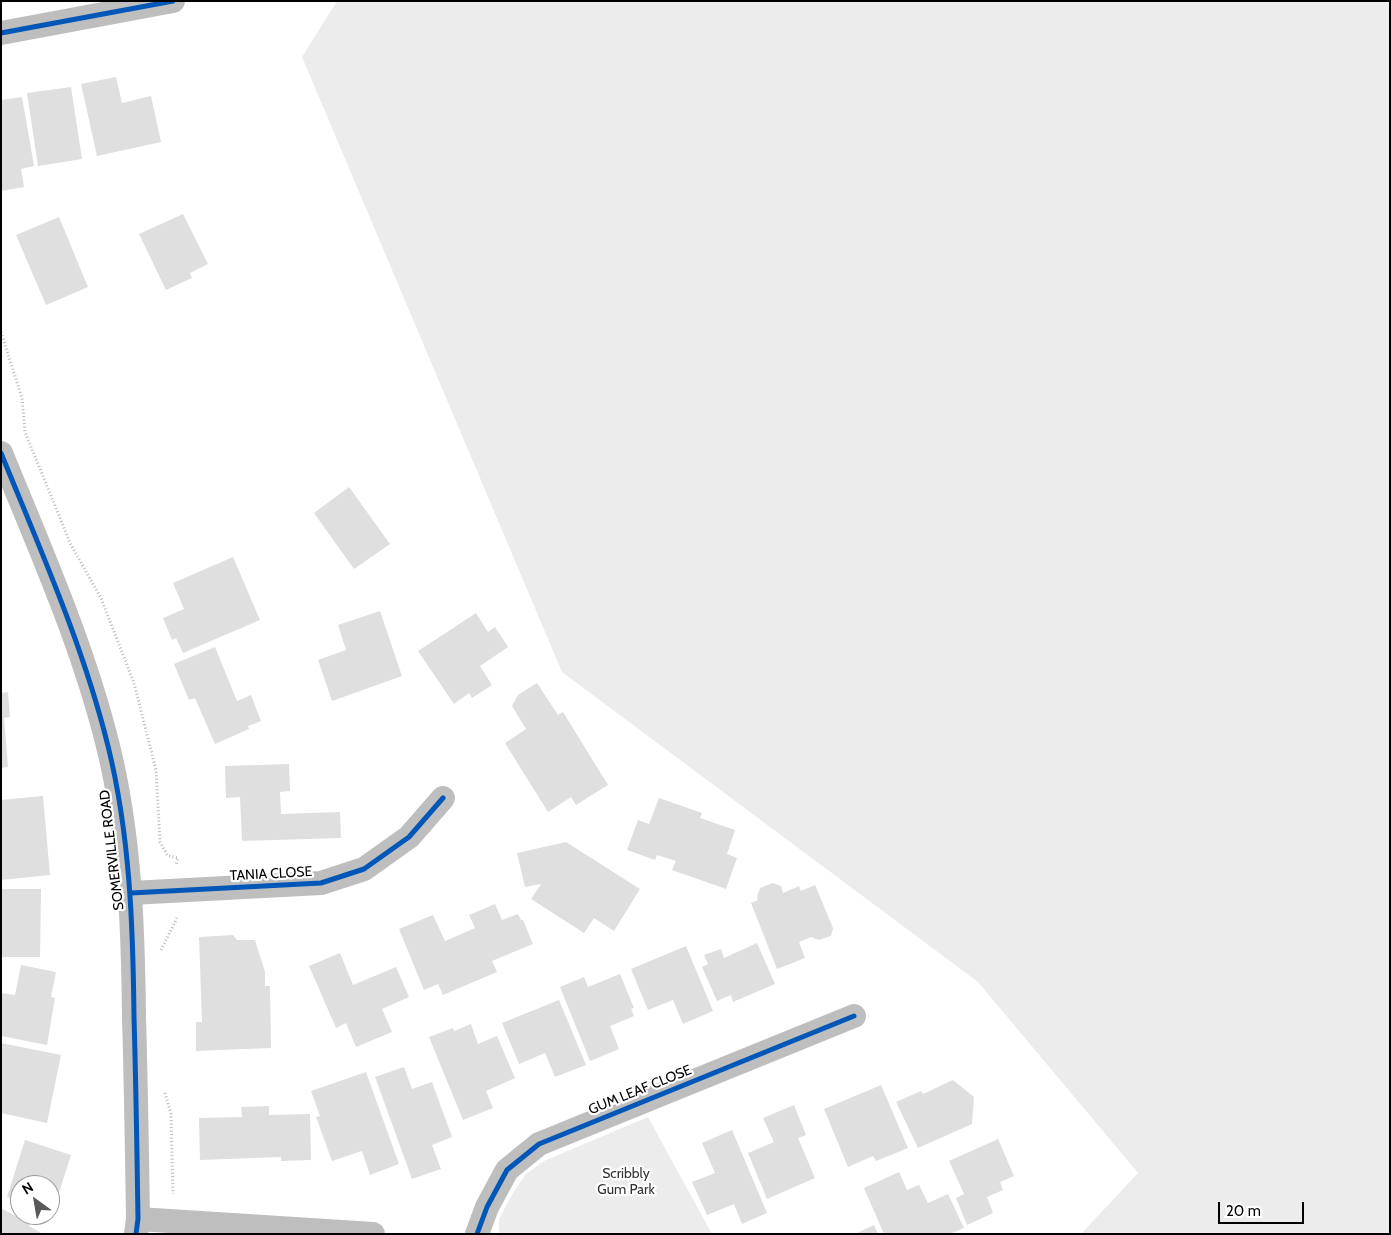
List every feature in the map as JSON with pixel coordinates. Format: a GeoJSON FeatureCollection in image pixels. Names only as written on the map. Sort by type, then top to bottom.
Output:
{"type":"FeatureCollection","features":[{"type":"Feature","properties":{"kind":"street"},"geometry":{"type":"LineString","coordinates":[[1,34],[172,1]]}},
{"type":"Feature","properties":{"kind":"street","name":"SOMERVILLE ROAD"},"geometry":{"type":"LineString","coordinates":[[1,452],[70,623],[91,684],[108,746],[123,826],[131,893],[137,1226]]}},
{"type":"Feature","properties":{"kind":"street","name":"TANIA CLOSE"},"geometry":{"type":"LineString","coordinates":[[131,893],[321,883],[364,869],[409,837],[443,798]]}},
{"type":"Feature","properties":{"kind":"street","name":"GUM LEAF CLOSE"},"geometry":{"type":"LineString","coordinates":[[477,1234],[487,1207],[507,1170],[539,1144],[854,1016]]}},
{"type":"Feature","properties":{"kind":"street"},"geometry":{"type":"LineString","coordinates":[[137,1226],[373,1234]]}},
{"type":"Feature","properties":{"kind":"path"},"geometry":{"type":"LineString","coordinates":[[1,332],[22,398],[25,432],[71,545],[101,598],[134,683],[156,770],[160,842],[168,856],[178,858],[175,868]]}},
{"type":"Feature","properties":{"kind":"path"},"geometry":{"type":"LineString","coordinates":[[159,953],[181,911]]}},
{"type":"Feature","properties":{"kind":"path"},"geometry":{"type":"LineString","coordinates":[[164,1090],[171,1114],[173,1194]]}},
{"type":"Feature","properties":{"kind":"green space"},"geometry":{"type":"Polygon","coordinates":[[[337,1],[1390,1],[1390,1234],[1081,1234],[1138,1173],[978,982],[562,672],[302,57],[337,1]]]}},
{"type":"Feature","properties":{"kind":"green space","name":"Scribbly Gum Park"},"geometry":{"type":"Polygon","coordinates":[[[648,1117],[712,1234],[499,1234],[499,1219],[514,1191],[526,1174],[544,1161],[648,1117]]]}},
{"type":"Feature","properties":{"kind":"building"},"geometry":{"type":"Polygon","coordinates":[[[116,77],[122,103],[151,96],[161,142],[97,156],[81,84],[116,77]]]}},
{"type":"Feature","properties":{"kind":"building"},"geometry":{"type":"Polygon","coordinates":[[[71,87],[82,159],[38,166],[27,93],[71,87]]]}},
{"type":"Feature","properties":{"kind":"building"},"geometry":{"type":"Polygon","coordinates":[[[22,97],[34,166],[21,169],[24,187],[1,191],[1,100],[22,97]]]}},
{"type":"Feature","properties":{"kind":"building"},"geometry":{"type":"Polygon","coordinates":[[[183,214],[208,264],[190,273],[192,278],[166,290],[139,234],[183,214]]]}},
{"type":"Feature","properties":{"kind":"building"},"geometry":{"type":"Polygon","coordinates":[[[59,217],[88,287],[46,305],[16,235],[59,217]]]}},
{"type":"Feature","properties":{"kind":"building"},"geometry":{"type":"Polygon","coordinates":[[[349,487],[390,544],[354,569],[314,513],[349,487]]]}},
{"type":"Feature","properties":{"kind":"building"},"geometry":{"type":"Polygon","coordinates":[[[233,557],[260,620],[183,653],[176,638],[172,640],[163,618],[184,609],[173,583],[233,557]]]}},
{"type":"Feature","properties":{"kind":"building"},"geometry":{"type":"Polygon","coordinates":[[[380,611],[402,676],[332,701],[318,660],[346,650],[338,625],[380,611]]]}},
{"type":"Feature","properties":{"kind":"building"},"geometry":{"type":"Polygon","coordinates":[[[476,613],[488,632],[495,627],[508,647],[480,666],[492,685],[472,698],[469,693],[454,704],[418,651],[476,613]]]}},
{"type":"Feature","properties":{"kind":"building"},"geometry":{"type":"Polygon","coordinates":[[[215,647],[237,701],[251,695],[261,721],[248,726],[249,729],[215,744],[195,698],[189,700],[174,664],[215,647]]]}},
{"type":"Feature","properties":{"kind":"building"},"geometry":{"type":"Polygon","coordinates":[[[537,683],[558,715],[563,712],[608,785],[576,805],[571,797],[548,812],[505,743],[526,729],[512,706],[518,695],[537,683]]]}},
{"type":"Feature","properties":{"kind":"building"},"geometry":{"type":"Polygon","coordinates":[[[8,692],[10,717],[4,718],[8,767],[1,768],[1,693],[8,692]]]}},
{"type":"Feature","properties":{"kind":"building"},"geometry":{"type":"Polygon","coordinates":[[[289,764],[290,791],[280,792],[281,814],[340,812],[341,838],[242,841],[240,797],[226,798],[225,766],[289,764]]]}},
{"type":"Feature","properties":{"kind":"building"},"geometry":{"type":"Polygon","coordinates":[[[43,796],[50,875],[1,880],[1,800],[43,796]]]}},
{"type":"Feature","properties":{"kind":"building"},"geometry":{"type":"Polygon","coordinates":[[[659,798],[702,813],[700,818],[735,830],[727,854],[737,858],[726,889],[672,870],[676,861],[657,855],[655,860],[627,850],[638,820],[649,824],[659,798]]]}},
{"type":"Feature","properties":{"kind":"building"},"geometry":{"type":"Polygon","coordinates":[[[566,842],[640,889],[614,931],[594,918],[584,933],[531,899],[541,884],[525,887],[517,853],[566,842]]]}},
{"type":"Feature","properties":{"kind":"building"},"geometry":{"type":"Polygon","coordinates":[[[773,883],[781,886],[783,893],[799,886],[801,891],[815,885],[833,928],[831,936],[819,940],[811,937],[799,942],[805,958],[777,969],[751,903],[758,900],[757,896],[760,888],[773,883]]]}},
{"type":"Feature","properties":{"kind":"building"},"geometry":{"type":"Polygon","coordinates":[[[1,889],[41,889],[40,957],[2,957],[1,889]]]}},
{"type":"Feature","properties":{"kind":"building"},"geometry":{"type":"Polygon","coordinates":[[[495,904],[502,920],[518,914],[521,920],[523,920],[533,944],[492,961],[497,972],[443,995],[438,984],[424,990],[399,929],[433,915],[445,941],[475,928],[469,915],[495,904]]]}},
{"type":"Feature","properties":{"kind":"building"},"geometry":{"type":"Polygon","coordinates":[[[233,935],[237,940],[255,940],[265,972],[265,986],[270,986],[271,1048],[196,1051],[196,1022],[202,1022],[199,937],[233,935]]]}},
{"type":"Feature","properties":{"kind":"building"},"geometry":{"type":"Polygon","coordinates":[[[757,943],[775,984],[733,1002],[731,995],[717,1001],[702,967],[708,964],[704,955],[721,949],[724,958],[757,943]]]}},
{"type":"Feature","properties":{"kind":"building"},"geometry":{"type":"Polygon","coordinates":[[[686,946],[713,1011],[683,1024],[673,1000],[648,1010],[631,969],[686,946]]]}},
{"type":"Feature","properties":{"kind":"building"},"geometry":{"type":"Polygon","coordinates":[[[340,953],[353,985],[396,967],[409,997],[382,1009],[392,1032],[356,1047],[346,1023],[336,1028],[309,966],[340,953]]]}},
{"type":"Feature","properties":{"kind":"building"},"geometry":{"type":"Polygon","coordinates":[[[21,965],[56,972],[51,997],[55,998],[47,1045],[1,1036],[1,993],[15,995],[21,965]]]}},
{"type":"Feature","properties":{"kind":"building"},"geometry":{"type":"Polygon","coordinates":[[[620,974],[634,1008],[631,1009],[634,1016],[610,1026],[619,1049],[590,1061],[560,987],[584,977],[588,987],[620,974]]]}},
{"type":"Feature","properties":{"kind":"building"},"geometry":{"type":"Polygon","coordinates":[[[559,1000],[586,1065],[555,1077],[545,1053],[519,1064],[502,1023],[559,1000]]]}},
{"type":"Feature","properties":{"kind":"building"},"geometry":{"type":"Polygon","coordinates":[[[471,1024],[478,1044],[497,1036],[515,1078],[486,1091],[493,1108],[463,1120],[429,1037],[453,1028],[454,1031],[471,1024]]]}},
{"type":"Feature","properties":{"kind":"building"},"geometry":{"type":"Polygon","coordinates":[[[1,1043],[61,1055],[47,1123],[1,1113],[1,1043]]]}},
{"type":"Feature","properties":{"kind":"building"},"geometry":{"type":"Polygon","coordinates":[[[404,1067],[412,1089],[432,1082],[452,1137],[432,1145],[441,1169],[412,1179],[375,1077],[404,1067]]]}},
{"type":"Feature","properties":{"kind":"building"},"geometry":{"type":"Polygon","coordinates":[[[366,1072],[399,1164],[370,1175],[362,1151],[332,1161],[316,1117],[320,1116],[311,1091],[366,1072]]]}},
{"type":"Feature","properties":{"kind":"building"},"geometry":{"type":"Polygon","coordinates":[[[953,1080],[974,1097],[972,1124],[918,1148],[896,1102],[921,1091],[923,1094],[953,1080]]]}},
{"type":"Feature","properties":{"kind":"building"},"geometry":{"type":"Polygon","coordinates":[[[881,1085],[908,1148],[876,1161],[873,1156],[848,1167],[824,1109],[881,1085]]]}},
{"type":"Feature","properties":{"kind":"building"},"geometry":{"type":"Polygon","coordinates":[[[794,1105],[806,1135],[798,1138],[815,1178],[767,1199],[748,1153],[774,1142],[763,1118],[794,1105]]]}},
{"type":"Feature","properties":{"kind":"building"},"geometry":{"type":"Polygon","coordinates":[[[269,1106],[269,1115],[310,1114],[311,1160],[281,1161],[281,1157],[200,1160],[199,1118],[242,1117],[241,1107],[269,1106]]]}},
{"type":"Feature","properties":{"kind":"building"},"geometry":{"type":"Polygon","coordinates":[[[732,1130],[767,1213],[742,1224],[734,1204],[707,1215],[692,1182],[715,1173],[702,1143],[732,1130]]]}},
{"type":"Feature","properties":{"kind":"building"},"geometry":{"type":"Polygon","coordinates":[[[998,1139],[1014,1176],[1000,1182],[1003,1190],[987,1197],[993,1213],[967,1225],[956,1198],[964,1194],[949,1161],[998,1139]]]}},
{"type":"Feature","properties":{"kind":"building"},"geometry":{"type":"Polygon","coordinates":[[[25,1140],[71,1155],[60,1189],[60,1175],[14,1175],[25,1140]]]}},
{"type":"Feature","properties":{"kind":"building"},"geometry":{"type":"Polygon","coordinates":[[[899,1172],[907,1190],[919,1185],[928,1203],[948,1194],[964,1228],[950,1234],[884,1234],[864,1188],[899,1172]]]}},
{"type":"Feature","properties":{"kind":"building"},"geometry":{"type":"Polygon","coordinates":[[[10,1188],[10,1198],[7,1197],[10,1188]]]}},
{"type":"Feature","properties":{"kind":"building"},"geometry":{"type":"Polygon","coordinates":[[[1,1208],[10,1213],[10,1225],[30,1225],[43,1234],[1,1234],[1,1208]]]}},
{"type":"Feature","properties":{"kind":"building"},"geometry":{"type":"Polygon","coordinates":[[[874,1225],[878,1234],[855,1234],[874,1225]]]}},
{"type":"Feature","properties":{"kind":"cycle path"},"geometry":{"type":"LineString","coordinates":[[1,33],[173,1]]}},
{"type":"Feature","properties":{"kind":"cycle path"},"geometry":{"type":"LineString","coordinates":[[1,453],[45,561],[86,671],[108,746],[121,813],[126,847],[131,915],[138,1194],[136,1234]]}},
{"type":"Feature","properties":{"kind":"cycle path"},"geometry":{"type":"LineString","coordinates":[[131,893],[321,883],[364,869],[409,837],[443,798]]}},
{"type":"Feature","properties":{"kind":"cycle path"},"geometry":{"type":"LineString","coordinates":[[477,1234],[487,1207],[507,1170],[539,1144],[854,1016]]}}]}
